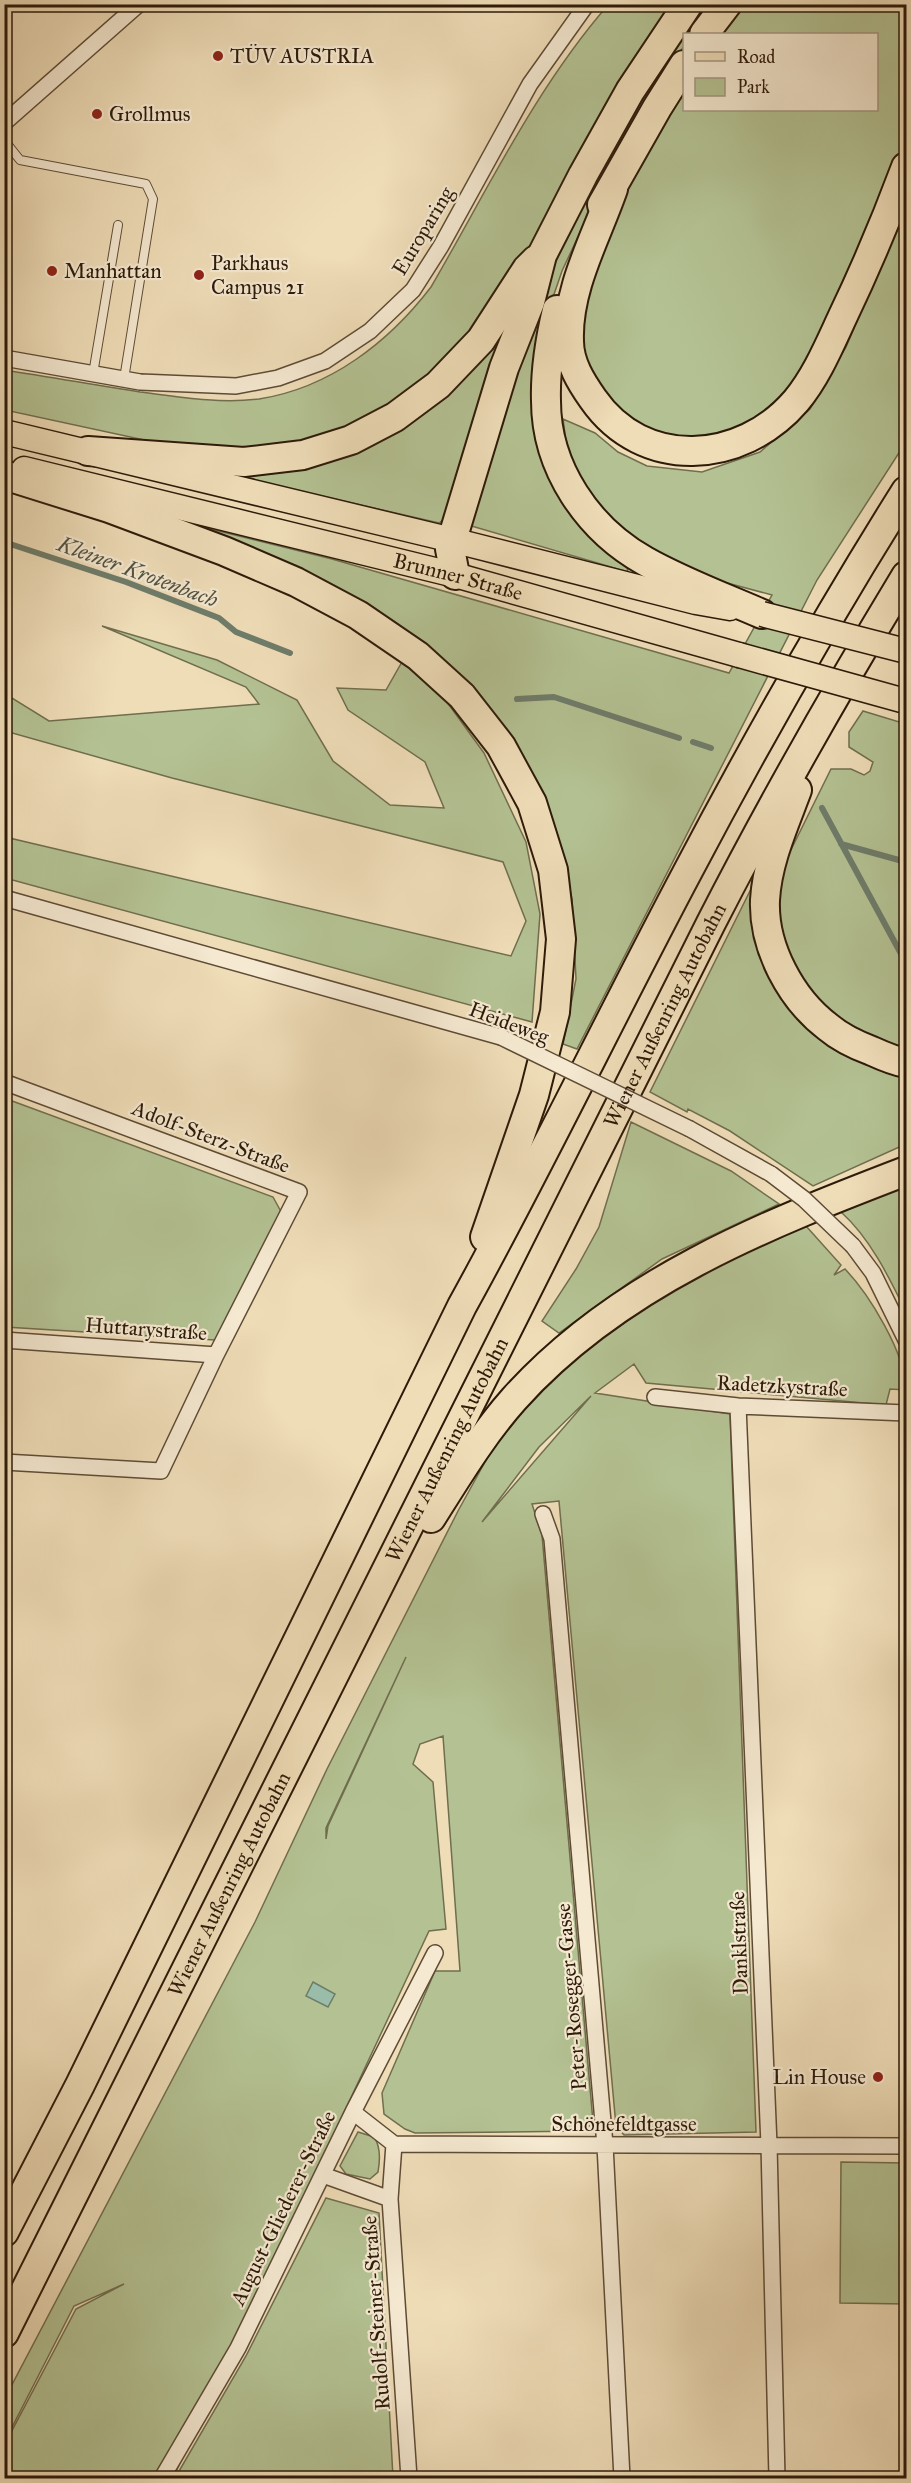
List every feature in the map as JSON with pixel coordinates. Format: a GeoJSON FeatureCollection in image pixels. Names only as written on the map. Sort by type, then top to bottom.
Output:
{"type":"FeatureCollection","features":[{"type":"Feature","properties":{"kind":"highway"},"geometry":{"type":"LineString","coordinates":[[455,575],[450,549],[452,540],[504,368],[530,302],[542,255],[630,91],[688,4]]}},
{"type":"Feature","properties":{"kind":"highway"},"geometry":{"type":"LineString","coordinates":[[705,33],[728,4]]}},
{"type":"Feature","properties":{"kind":"highway"},"geometry":{"type":"LineString","coordinates":[[683,67],[657,108],[613,189],[590,223],[558,301],[547,356],[546,403],[554,450],[573,496],[601,530],[644,561],[762,614]]}},
{"type":"Feature","properties":{"kind":"highway"},"geometry":{"type":"LineString","coordinates":[[613,189],[581,270],[571,306],[568,343],[577,377],[602,412],[637,439],[677,452],[721,449],[762,431],[796,401],[824,358],[877,243],[906,167]]}},
{"type":"Feature","properties":{"kind":"highway"},"geometry":{"type":"LineString","coordinates":[[88,452],[244,462],[303,455],[351,440],[395,417],[438,385],[481,340],[527,269],[542,255]]}},
{"type":"Feature","properties":{"kind":"highway"},"geometry":{"type":"LineString","coordinates":[[4,475],[109,508],[224,551],[296,582],[358,615],[418,656],[462,696],[501,746],[532,803],[554,870],[561,939],[555,1012],[534,1095],[462,1306]]}},
{"type":"Feature","properties":{"kind":"highway"},"geometry":{"type":"LineString","coordinates":[[4,2232],[85,2075],[462,1306],[523,1196],[687,872],[782,698],[906,491]]}},
{"type":"Feature","properties":{"kind":"highway","name":"Wiener Außenring Autobahn"},"geometry":{"type":"LineString","coordinates":[[4,2333],[771,806],[831,700],[906,576]]}},
{"type":"Feature","properties":{"kind":"highway"},"geometry":{"type":"LineString","coordinates":[[831,700],[773,855],[765,900],[768,934],[781,970],[808,1011],[850,1042],[897,1062],[906,1063]]}},
{"type":"Feature","properties":{"kind":"highway"},"geometry":{"type":"LineString","coordinates":[[337,1670],[478,1443],[514,1399],[559,1354],[604,1317],[664,1278],[831,1200],[906,1160]]}},
{"type":"Feature","properties":{"kind":"highway"},"geometry":{"type":"LineString","coordinates":[[831,1200],[906,1171]]}},
{"type":"Feature","properties":{"kind":"main road","name":"Brunner Straße"},"geometry":{"type":"LineString","coordinates":[[4,432],[452,540],[696,602],[762,614],[906,651]]}},
{"type":"Feature","properties":{"kind":"main road","name":"Brunner Straße"},"geometry":{"type":"LineString","coordinates":[[4,465],[124,492],[455,575],[906,702]]}},
{"type":"Feature","properties":{"kind":"street"},"geometry":{"type":"LineString","coordinates":[[4,123],[139,4]]}},
{"type":"Feature","properties":{"kind":"street","name":"Europaring"},"geometry":{"type":"LineString","coordinates":[[4,358],[161,384],[236,386],[278,378],[326,361],[370,331],[413,290],[441,246],[530,84],[587,4]]}},
{"type":"Feature","properties":{"kind":"street","name":"Heideweg"},"geometry":{"type":"LineString","coordinates":[[4,898],[501,1038],[690,1129],[771,1174],[804,1199],[853,1246],[873,1273],[906,1340]]}},
{"type":"Feature","properties":{"kind":"street","name":"Adolf-Sterz-Straße"},"geometry":{"type":"LineString","coordinates":[[4,1082],[300,1192],[216,1355]]}},
{"type":"Feature","properties":{"kind":"street","name":"Huttarystraße"},"geometry":{"type":"LineString","coordinates":[[4,1340],[216,1355],[161,1472],[4,1462]]}},
{"type":"Feature","properties":{"kind":"street","name":"Radetzkystraße"},"geometry":{"type":"LineString","coordinates":[[655,1397],[738,1406],[906,1413]]}},
{"type":"Feature","properties":{"kind":"street","name":"Danklstraße"},"geometry":{"type":"LineString","coordinates":[[738,1406],[769,2145],[777,2478]]}},
{"type":"Feature","properties":{"kind":"street","name":"Peter-Rosegger-Gasse"},"geometry":{"type":"LineString","coordinates":[[543,1514],[552,1539],[605,2145],[622,2478]]}},
{"type":"Feature","properties":{"kind":"street","name":"August-Gliederer-Straße"},"geometry":{"type":"LineString","coordinates":[[162,2478],[238,2348],[353,2112],[435,1953]]}},
{"type":"Feature","properties":{"kind":"street"},"geometry":{"type":"LineString","coordinates":[[353,2112],[394,2144]]}},
{"type":"Feature","properties":{"kind":"street","name":"Schönefeldtgasse"},"geometry":{"type":"LineString","coordinates":[[394,2144],[906,2146]]}},
{"type":"Feature","properties":{"kind":"street","name":"Rudolf-Steiner-Straße"},"geometry":{"type":"LineString","coordinates":[[394,2144],[390,2199],[409,2478]]}},
{"type":"Feature","properties":{"kind":"street"},"geometry":{"type":"LineString","coordinates":[[323,2175],[390,2199]]}},
{"type":"Feature","properties":{"kind":"lane"},"geometry":{"type":"LineString","coordinates":[[4,140],[20,160],[146,184],[153,199],[124,379]]}},
{"type":"Feature","properties":{"kind":"lane"},"geometry":{"type":"LineString","coordinates":[[93,374],[118,225]]}},
{"type":"Feature","properties":{"kind":"green space"},"geometry":{"type":"Polygon","coordinates":[[[608,5],[672,5],[511,278],[480,325],[428,382],[335,436],[261,451],[172,446],[5,410],[4,370],[170,396],[244,400],[259,399],[310,385],[356,360],[396,326],[431,287],[535,106],[557,71],[608,5]]]}},
{"type":"Feature","properties":{"kind":"green space"},"geometry":{"type":"Polygon","coordinates":[[[703,5],[715,5],[693,33],[684,33],[703,5]]]}},
{"type":"Feature","properties":{"kind":"green space"},"geometry":{"type":"Polygon","coordinates":[[[744,5],[906,5],[906,136],[868,239],[815,352],[788,393],[756,425],[722,440],[644,432],[586,375],[578,343],[585,282],[618,202],[683,91],[683,111],[878,111],[878,33],[722,33],[744,5]]]}},
{"type":"Feature","properties":{"kind":"green space"},"geometry":{"type":"Polygon","coordinates":[[[683,34],[683,48],[642,111],[599,192],[562,271],[550,306],[536,409],[626,562],[628,572],[468,525],[525,336],[589,189],[633,106],[683,34]]]}},
{"type":"Feature","properties":{"kind":"green space"},"geometry":{"type":"Polygon","coordinates":[[[906,206],[906,442],[817,580],[577,1049],[563,1044],[576,979],[572,899],[561,848],[480,703],[178,521],[332,559],[729,673],[772,595],[716,580],[653,552],[600,513],[569,464],[563,419],[595,433],[618,452],[647,466],[702,472],[760,452],[810,409],[846,347],[906,206]]]}},
{"type":"Feature","properties":{"kind":"green space"},"geometry":{"type":"Polygon","coordinates":[[[505,329],[447,517],[439,523],[234,476],[300,464],[505,329]]]}},
{"type":"Feature","properties":{"kind":"green space"},"geometry":{"type":"Polygon","coordinates":[[[102,626],[217,660],[297,700],[333,761],[390,805],[444,808],[425,762],[348,710],[337,688],[386,690],[402,662],[444,698],[484,753],[526,842],[540,914],[532,1022],[5,878],[5,837],[511,956],[526,921],[503,862],[172,778],[5,731],[4,693],[49,721],[259,704],[246,687],[102,626]]]}},
{"type":"Feature","properties":{"kind":"green space"},"geometry":{"type":"Polygon","coordinates":[[[863,711],[906,724],[906,1049],[888,1046],[840,1021],[799,979],[778,929],[780,872],[831,769],[851,769],[864,775],[870,771],[873,762],[849,747],[849,732],[863,711]]]}},
{"type":"Feature","properties":{"kind":"green space"},"geometry":{"type":"Polygon","coordinates":[[[751,889],[761,954],[906,1073],[906,1144],[813,1186],[730,1131],[650,1092],[751,889]]]}},
{"type":"Feature","properties":{"kind":"green space"},"geometry":{"type":"Polygon","coordinates":[[[4,1098],[273,1197],[285,1219],[215,1340],[5,1327],[4,1098]]]}},
{"type":"Feature","properties":{"kind":"green space"},"geometry":{"type":"Polygon","coordinates":[[[631,1122],[731,1171],[779,1204],[662,1259],[559,1333],[542,1321],[576,1269],[599,1227],[631,1122]]]}},
{"type":"Feature","properties":{"kind":"green space"},"geometry":{"type":"Polygon","coordinates":[[[906,1186],[906,1258],[900,1261],[906,1279],[906,1312],[870,1246],[841,1212],[906,1186]]]}},
{"type":"Feature","properties":{"kind":"green space"},"geometry":{"type":"Polygon","coordinates":[[[806,1226],[841,1265],[834,1275],[845,1269],[865,1293],[885,1325],[900,1359],[906,1390],[890,1389],[886,1405],[646,1383],[634,1364],[595,1393],[730,1414],[756,2132],[624,2135],[616,2126],[559,1501],[532,1504],[542,1535],[593,2122],[584,2131],[415,2133],[405,2129],[384,2114],[382,2093],[435,1971],[460,1971],[443,1736],[420,1744],[413,1764],[433,1782],[446,1929],[429,1931],[173,2478],[5,2478],[5,2444],[76,2309],[124,2284],[74,2306],[5,2441],[5,2398],[255,1922],[327,1769],[458,1511],[501,1433],[559,1369],[651,1300],[735,1255],[806,1226]],[[591,1396],[539,1447],[482,1522],[591,1396]],[[406,1657],[326,1828],[326,1839],[328,1826],[406,1657]]]}},
{"type":"Feature","properties":{"kind":"green space"},"geometry":{"type":"Polygon","coordinates":[[[358,2132],[374,2137],[378,2145],[378,2172],[370,2179],[346,2174],[340,2166],[358,2132]]]}},
{"type":"Feature","properties":{"kind":"green space"},"geometry":{"type":"Polygon","coordinates":[[[841,2162],[906,2163],[906,2304],[840,2303],[841,2162]]]}},
{"type":"Feature","properties":{"kind":"green space"},"geometry":{"type":"Polygon","coordinates":[[[326,2198],[379,2213],[393,2478],[175,2478],[246,2356],[326,2198]]]}},
{"type":"Feature","properties":{"kind":"shaded area"},"geometry":{"type":"Polygon","coordinates":[[[313,1982],[335,1994],[328,2007],[306,1996],[313,1982]]]}},
{"type":"Feature","properties":{"kind":"waterway","name":"Kleiner Krotenbach"},"geometry":{"type":"LineString","coordinates":[[4,542],[126,582],[219,618],[236,632],[290,653]]}},
{"type":"Feature","properties":{"kind":"waterway"},"geometry":{"type":"LineString","coordinates":[[517,699],[554,697],[679,738]]}},
{"type":"Feature","properties":{"kind":"waterway"},"geometry":{"type":"LineString","coordinates":[[693,742],[711,748]]}},
{"type":"Feature","properties":{"kind":"waterway"},"geometry":{"type":"LineString","coordinates":[[822,808],[906,963]]}},
{"type":"Feature","properties":{"kind":"waterway"},"geometry":{"type":"LineString","coordinates":[[841,844],[906,862]]}},
{"type":"Feature","properties":{"kind":"place","name":"TÜV AUSTRIA"},"geometry":{"type":"Point","coordinates":[218,56]}},
{"type":"Feature","properties":{"kind":"place","name":"Grollmus"},"geometry":{"type":"Point","coordinates":[97,114]}},
{"type":"Feature","properties":{"kind":"place","name":"Manhattan"},"geometry":{"type":"Point","coordinates":[52,271]}},
{"type":"Feature","properties":{"kind":"place","name":"Parkhaus Campus 21"},"geometry":{"type":"Point","coordinates":[199,275]}},
{"type":"Feature","properties":{"kind":"place","name":"Lin House"},"geometry":{"type":"Point","coordinates":[878,2077]}}]}
